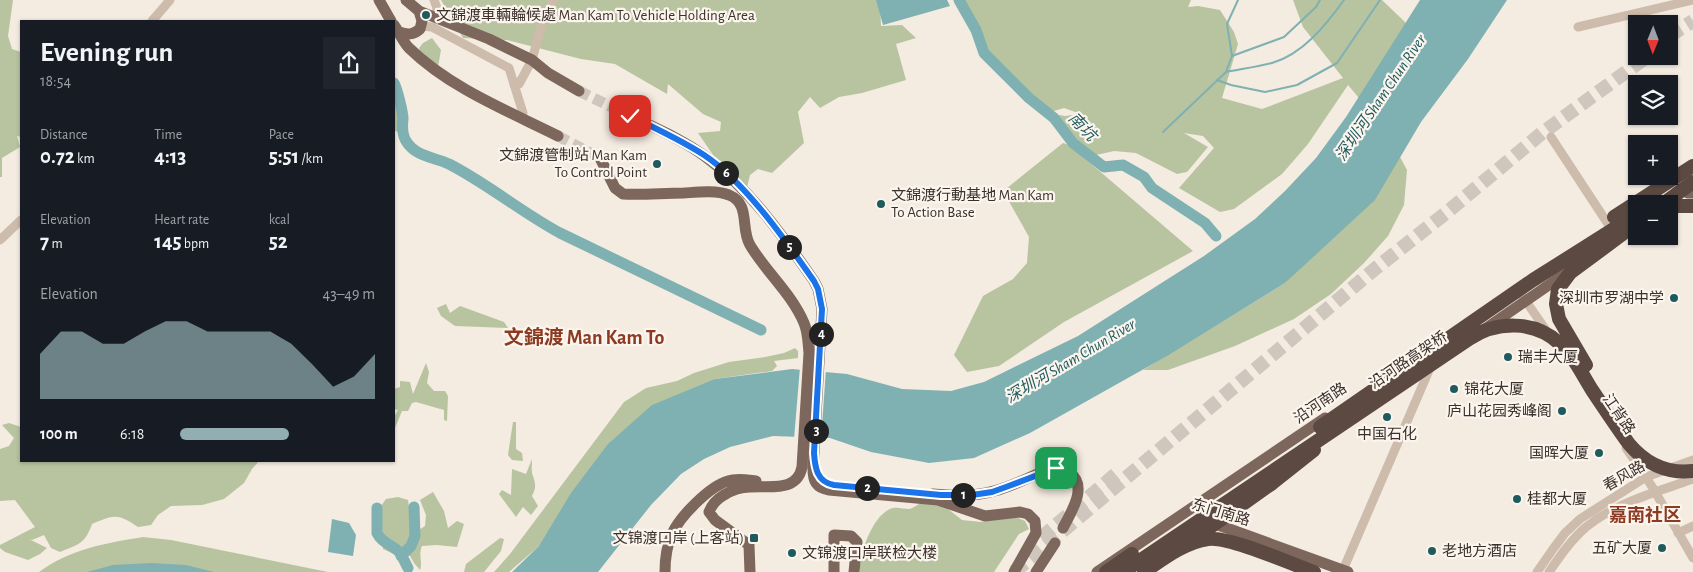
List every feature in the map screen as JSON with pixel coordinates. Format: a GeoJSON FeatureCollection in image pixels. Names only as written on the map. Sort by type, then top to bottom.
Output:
{"type":"FeatureCollection","features":[{"type":"Feature","properties":{"kind":"highway"},"geometry":{"type":"LineString","coordinates":[[1533,280],[1611,219],[1693,166]]}},
{"type":"Feature","properties":{"kind":"highway"},"geometry":{"type":"LineString","coordinates":[[1678,196],[1692,189]]}},
{"type":"Feature","properties":{"kind":"highway"},"geometry":{"type":"LineString","coordinates":[[1678,205],[1693,206]]}},
{"type":"Feature","properties":{"kind":"highway","name":"沿河路高架桥"},"geometry":{"type":"LineString","coordinates":[[1106,572],[1467,327],[1533,280],[1628,220]]}},
{"type":"Feature","properties":{"kind":"highway"},"geometry":{"type":"LineString","coordinates":[[1619,430],[1595,382],[1561,325],[1556,304],[1558,289],[1570,273],[1628,230]]}},
{"type":"Feature","properties":{"kind":"highway","name":"沿河路高架桥"},"geometry":{"type":"LineString","coordinates":[[1123,572],[1209,517],[1469,338],[1494,327],[1512,325],[1530,328],[1545,333],[1559,343],[1570,355],[1636,453],[1652,464],[1676,471],[1693,471]]}},
{"type":"Feature","properties":{"kind":"highway"},"geometry":{"type":"LineString","coordinates":[[1144,572],[1271,484],[1337,432]]}},
{"type":"Feature","properties":{"kind":"highway"},"geometry":{"type":"LineString","coordinates":[[1136,572],[1209,517]]}},
{"type":"Feature","properties":{"kind":"highway"},"geometry":{"type":"LineString","coordinates":[[1175,552],[1200,541],[1217,538],[1314,572]]}},
{"type":"Feature","properties":{"kind":"main road"},"geometry":{"type":"LineString","coordinates":[[379,0],[389,20]]}},
{"type":"Feature","properties":{"kind":"main road"},"geometry":{"type":"LineString","coordinates":[[406,0],[420,11],[489,39],[532,60],[548,73],[579,91]]}},
{"type":"Feature","properties":{"kind":"main road"},"geometry":{"type":"LineString","coordinates":[[396,29],[408,35],[415,33],[421,26],[420,11]]}},
{"type":"Feature","properties":{"kind":"main road"},"geometry":{"type":"LineString","coordinates":[[396,29],[408,46],[435,70],[480,96],[558,136]]}},
{"type":"Feature","properties":{"kind":"main road"},"geometry":{"type":"LineString","coordinates":[[622,112],[705,156],[738,183],[806,270],[818,289],[822,309],[814,353],[801,472],[794,482],[784,486],[752,486],[734,490],[715,501],[710,508],[710,515],[714,520],[749,545],[750,572]]}},
{"type":"Feature","properties":{"kind":"main road"},"geometry":{"type":"LineString","coordinates":[[600,158],[615,188],[623,194],[711,192],[730,196],[738,200],[743,209],[745,236],[804,323],[814,353],[814,480],[817,485],[824,490],[938,500],[985,516],[1020,512],[1028,514],[1035,521],[1036,532],[1014,572]]}},
{"type":"Feature","properties":{"kind":"main road"},"geometry":{"type":"LineString","coordinates":[[1660,195],[1693,173]]}},
{"type":"Feature","properties":{"kind":"main road"},"geometry":{"type":"LineString","coordinates":[[1678,199],[1692,189]]}},
{"type":"Feature","properties":{"kind":"main road","name":"沿河南路"},"geometry":{"type":"LineString","coordinates":[[1097,572],[1628,215]]}},
{"type":"Feature","properties":{"kind":"main road"},"geometry":{"type":"LineString","coordinates":[[1136,572],[1194,532],[1209,517],[1337,432],[1628,230]]}},
{"type":"Feature","properties":{"kind":"main road"},"geometry":{"type":"LineString","coordinates":[[665,572],[668,545],[675,527],[703,497],[728,481],[773,482],[787,480],[797,470],[802,452]]}},
{"type":"Feature","properties":{"kind":"main road"},"geometry":{"type":"LineString","coordinates":[[814,453],[817,473],[821,479],[830,484],[941,495],[972,495],[992,492],[1050,469],[1062,469],[1071,474],[1077,481],[1078,487],[1075,503],[1063,528]]}},
{"type":"Feature","properties":{"kind":"main road","name":"东门南路"},"geometry":{"type":"LineString","coordinates":[[1181,515],[1209,517],[1346,571]]}},
{"type":"Feature","properties":{"kind":"main road","name":"东门南路"},"geometry":{"type":"LineString","coordinates":[[1181,515],[1194,532],[1298,572]]}},
{"type":"Feature","properties":{"kind":"main road"},"geometry":{"type":"LineString","coordinates":[[834,572],[834,535],[840,535],[851,536],[857,542],[854,572]]}},
{"type":"Feature","properties":{"kind":"main road"},"geometry":{"type":"LineString","coordinates":[[1036,572],[1055,544]]}},
{"type":"Feature","properties":{"kind":"street"},"geometry":{"type":"LineString","coordinates":[[153,20],[170,0]]}},
{"type":"Feature","properties":{"kind":"street"},"geometry":{"type":"LineString","coordinates":[[432,16],[436,15],[437,8],[434,0]]}},
{"type":"Feature","properties":{"kind":"street"},"geometry":{"type":"LineString","coordinates":[[514,85],[518,84],[532,60],[542,23],[553,0]]}},
{"type":"Feature","properties":{"kind":"street"},"geometry":{"type":"LineString","coordinates":[[1578,26],[1693,0]]}},
{"type":"Feature","properties":{"kind":"street"},"geometry":{"type":"LineString","coordinates":[[421,26],[432,27],[509,68],[523,113]]}},
{"type":"Feature","properties":{"kind":"street"},"geometry":{"type":"LineString","coordinates":[[1552,137],[1610,227]]}},
{"type":"Feature","properties":{"kind":"street"},"geometry":{"type":"LineString","coordinates":[[0,240],[20,221]]}},
{"type":"Feature","properties":{"kind":"street","name":"江背路"},"geometry":{"type":"LineString","coordinates":[[1517,289],[1646,477],[1693,558]]}},
{"type":"Feature","properties":{"kind":"street"},"geometry":{"type":"LineString","coordinates":[[1346,571],[1430,368]]}},
{"type":"Feature","properties":{"kind":"street","name":"春风路"},"geometry":{"type":"LineString","coordinates":[[1537,572],[1553,548],[1580,519],[1646,477],[1693,460]]}},
{"type":"Feature","properties":{"kind":"street","name":"春风路"},"geometry":{"type":"LineString","coordinates":[[1549,572],[1572,541],[1587,527],[1624,504],[1693,479]]}},
{"type":"Feature","properties":{"kind":"street"},"geometry":{"type":"LineString","coordinates":[[1678,532],[1693,526]]}},
{"type":"Feature","properties":{"kind":"green space"},"geometry":{"type":"Polygon","coordinates":[[[0,0],[13,0],[8,36],[12,49],[20,52],[20,137],[17,136],[20,147],[2,158],[2,177],[0,177],[0,0]]]}},
{"type":"Feature","properties":{"kind":"green space"},"geometry":{"type":"Polygon","coordinates":[[[441,0],[880,0],[881,26],[902,25],[916,38],[896,44],[906,80],[862,93],[839,97],[820,108],[810,97],[798,112],[804,143],[772,173],[758,169],[750,175],[744,200],[698,133],[720,131],[721,122],[703,114],[668,84],[667,94],[615,64],[581,59],[507,40],[463,38],[441,0]]]}},
{"type":"Feature","properties":{"kind":"green space"},"geometry":{"type":"Polygon","coordinates":[[[959,0],[1191,0],[1188,7],[1198,6],[1220,10],[1234,32],[1238,44],[1222,98],[1262,109],[1343,78],[1303,27],[1293,0],[1382,0],[1406,23],[1359,98],[1348,85],[1308,144],[1282,174],[1234,209],[1220,212],[1179,188],[1214,148],[1203,136],[1184,133],[1208,147],[1187,172],[1177,174],[1136,153],[1114,151],[1096,155],[1050,120],[1053,114],[1065,116],[1081,114],[1064,108],[1047,113],[984,53],[978,35],[959,0]]]}},
{"type":"Feature","properties":{"kind":"green space"},"geometry":{"type":"Polygon","coordinates":[[[432,38],[441,50],[438,67],[421,53],[419,48],[423,43],[432,38]]]}},
{"type":"Feature","properties":{"kind":"green space"},"geometry":{"type":"Polygon","coordinates":[[[395,79],[404,114],[401,132],[395,131],[395,79]]]}},
{"type":"Feature","properties":{"kind":"green space"},"geometry":{"type":"Polygon","coordinates":[[[1063,143],[1069,145],[1193,251],[1064,322],[999,366],[967,372],[954,355],[983,296],[1013,279],[1027,263],[1029,237],[1006,196],[1007,188],[1063,143]]]}},
{"type":"Feature","properties":{"kind":"green space"},"geometry":{"type":"Polygon","coordinates":[[[1400,157],[1407,170],[1404,205],[1388,236],[1364,263],[1331,294],[1294,319],[1235,346],[1168,370],[1143,370],[1285,283],[1400,157]]]}},
{"type":"Feature","properties":{"kind":"green space"},"geometry":{"type":"Polygon","coordinates":[[[446,304],[450,313],[460,306],[504,322],[508,328],[455,326],[441,316],[437,308],[446,304]]]}},
{"type":"Feature","properties":{"kind":"green space"},"geometry":{"type":"Polygon","coordinates":[[[795,348],[798,351],[798,358],[774,361],[777,366],[772,371],[715,379],[539,546],[509,572],[494,572],[510,554],[624,402],[646,388],[677,381],[694,373],[729,362],[784,353],[795,348]]]}},
{"type":"Feature","properties":{"kind":"green space"},"geometry":{"type":"Polygon","coordinates":[[[426,363],[429,372],[427,383],[434,391],[445,391],[448,396],[447,421],[444,420],[444,410],[416,402],[412,403],[408,411],[402,411],[395,428],[395,415],[398,410],[395,409],[395,389],[400,387],[400,381],[410,382],[413,394],[426,363]]]}},
{"type":"Feature","properties":{"kind":"green space"},"geometry":{"type":"Polygon","coordinates":[[[513,422],[516,422],[516,449],[522,453],[523,461],[512,460],[508,455],[513,422]]]}},
{"type":"Feature","properties":{"kind":"green space"},"geometry":{"type":"Polygon","coordinates":[[[9,423],[20,427],[20,462],[258,462],[244,483],[224,499],[202,505],[171,506],[158,515],[151,525],[138,527],[125,519],[111,517],[92,524],[84,540],[60,552],[51,548],[44,535],[32,540],[29,539],[47,548],[28,560],[5,552],[0,548],[0,545],[35,527],[15,500],[0,501],[0,449],[9,446],[14,438],[2,425],[9,423]]]}},
{"type":"Feature","properties":{"kind":"green space"},"geometry":{"type":"Polygon","coordinates":[[[532,459],[535,486],[532,496],[538,506],[531,515],[523,507],[516,517],[499,494],[502,490],[511,495],[512,469],[526,474],[532,459]]]}},
{"type":"Feature","properties":{"kind":"green space"},"geometry":{"type":"Polygon","coordinates":[[[433,492],[444,511],[448,528],[457,521],[464,524],[457,547],[422,546],[420,570],[410,556],[396,555],[383,549],[381,506],[386,499],[398,497],[408,500],[412,526],[419,530],[425,526],[426,515],[420,500],[433,492]]]}},
{"type":"Feature","properties":{"kind":"green space"},"geometry":{"type":"Polygon","coordinates":[[[923,501],[939,502],[962,520],[981,522],[1016,517],[1025,521],[1029,529],[1019,534],[994,572],[860,572],[865,545],[879,518],[886,511],[893,508],[909,509],[923,501]]]}},
{"type":"Feature","properties":{"kind":"green space"},"geometry":{"type":"Polygon","coordinates":[[[143,537],[171,540],[328,572],[39,572],[76,552],[143,537]]]}},
{"type":"Feature","properties":{"kind":"green space"},"geometry":{"type":"Polygon","coordinates":[[[500,538],[504,539],[501,551],[484,572],[464,572],[466,564],[500,538]]]}},
{"type":"Feature","properties":{"kind":"water"},"geometry":{"type":"Polygon","coordinates":[[[876,0],[947,0],[950,6],[883,25],[876,0]]]}},
{"type":"Feature","properties":{"kind":"water","name":"深圳河 Sham Chun River"},"geometry":{"type":"Polygon","coordinates":[[[1420,0],[1507,0],[1468,59],[1421,122],[1375,200],[1285,283],[1167,356],[1030,433],[974,458],[929,463],[871,452],[830,438],[773,436],[730,447],[704,459],[681,474],[651,505],[598,572],[512,572],[539,546],[571,493],[608,444],[652,405],[715,379],[792,369],[847,374],[902,389],[951,391],[984,382],[1078,336],[1204,256],[1255,219],[1285,191],[1316,158],[1346,117],[1420,0]]]}},
{"type":"Feature","properties":{"kind":"water"},"geometry":{"type":"Polygon","coordinates":[[[332,519],[349,523],[356,535],[353,556],[328,552],[332,519]]]}},
{"type":"Feature","properties":{"kind":"water"},"geometry":{"type":"Polygon","coordinates":[[[151,563],[186,565],[214,572],[87,572],[113,565],[151,563]]]}},
{"type":"Feature","properties":{"kind":"pier"},"geometry":{"type":"Polygon","coordinates":[[[800,367],[826,369],[821,440],[794,439],[800,367]]]}},
{"type":"Feature","properties":{"kind":"waterway","name":"南坑"},"geometry":{"type":"LineString","coordinates":[[959,0],[976,30],[984,53],[1029,98],[1054,118],[1073,143],[1104,167],[1123,165],[1144,177],[1152,188],[1205,223],[1216,236]]}},
{"type":"Feature","properties":{"kind":"waterway"},"geometry":{"type":"LineString","coordinates":[[1163,132],[1226,72],[1232,56],[1227,24],[1238,0]]}},
{"type":"Feature","properties":{"kind":"waterway"},"geometry":{"type":"LineString","coordinates":[[1232,56],[1284,37],[1316,7],[1320,0]]}},
{"type":"Feature","properties":{"kind":"waterway"},"geometry":{"type":"LineString","coordinates":[[1226,72],[1272,63],[1294,53],[1313,38],[1344,0]]}},
{"type":"Feature","properties":{"kind":"waterway"},"geometry":{"type":"LineString","coordinates":[[1217,80],[1265,92],[1297,85],[1337,63],[1380,0]]}},
{"type":"Feature","properties":{"kind":"waterway"},"geometry":{"type":"LineString","coordinates":[[395,86],[402,111],[404,136],[406,141],[415,150],[463,172],[560,233],[761,330]]}},
{"type":"Feature","properties":{"kind":"waterway"},"geometry":{"type":"LineString","coordinates":[[401,556],[411,546],[415,536],[414,507]]}},
{"type":"Feature","properties":{"kind":"waterway"},"geometry":{"type":"LineString","coordinates":[[377,508],[377,533],[379,537],[400,553],[408,568]]}},
{"type":"Feature","properties":{"kind":"tunnel"},"geometry":{"type":"LineString","coordinates":[[1678,30],[1693,21]]}},
{"type":"Feature","properties":{"kind":"tunnel"},"geometry":{"type":"LineString","coordinates":[[1014,572],[1376,268],[1542,133],[1636,65]]}},
{"type":"Feature","properties":{"kind":"tunnel"},"geometry":{"type":"LineString","coordinates":[[579,91],[622,112]]}},
{"type":"Feature","properties":{"kind":"tunnel"},"geometry":{"type":"LineString","coordinates":[[558,136],[600,158]]}},
{"type":"Feature","properties":{"kind":"tunnel"},"geometry":{"type":"LineString","coordinates":[[1041,538],[1116,474]]}},
{"type":"Feature","properties":{"kind":"place","name":"文錦渡車輛輪候處 Man Kam To Vehicle Holding Area"},"geometry":{"type":"Point","coordinates":[426,15]}},
{"type":"Feature","properties":{"kind":"place","name":"文錦渡管制站 Man Kam To Control Point"},"geometry":{"type":"Point","coordinates":[657,164]}},
{"type":"Feature","properties":{"kind":"place","name":"文錦渡行動基地 Man Kam To Action Base"},"geometry":{"type":"Point","coordinates":[881,204]}},
{"type":"Feature","properties":{"kind":"place","name":"深圳市罗湖中学"},"geometry":{"type":"Point","coordinates":[1674,298]}},
{"type":"Feature","properties":{"kind":"place","name":"瑞丰大厦"},"geometry":{"type":"Point","coordinates":[1508,357]}},
{"type":"Feature","properties":{"kind":"place","name":"锦花大厦"},"geometry":{"type":"Point","coordinates":[1454,389]}},
{"type":"Feature","properties":{"kind":"place","name":"庐山花园秀峰阁"},"geometry":{"type":"Point","coordinates":[1562,411]}},
{"type":"Feature","properties":{"kind":"place","name":"中国石化"},"geometry":{"type":"Point","coordinates":[1387,417]}},
{"type":"Feature","properties":{"kind":"place","name":"国晖大厦"},"geometry":{"type":"Point","coordinates":[1599,453]}},
{"type":"Feature","properties":{"kind":"place","name":"桂都大厦"},"geometry":{"type":"Point","coordinates":[1517,499]}},
{"type":"Feature","properties":{"kind":"place","name":"文锦渡口岸 (上客站)"},"geometry":{"type":"Point","coordinates":[754,538]}},
{"type":"Feature","properties":{"kind":"place","name":"五矿大厦"},"geometry":{"type":"Point","coordinates":[1662,548]}},
{"type":"Feature","properties":{"kind":"place","name":"老地方酒店"},"geometry":{"type":"Point","coordinates":[1432,551]}},
{"type":"Feature","properties":{"kind":"place","name":"文锦渡口岸联检大楼"},"geometry":{"type":"Point","coordinates":[792,553]}},
{"type":"Feature","properties":{"kind":"district","name":"文錦渡 Man Kam To"},"geometry":{"type":"Point","coordinates":[584,337]}},
{"type":"Feature","properties":{"kind":"district","name":"嘉南社区"},"geometry":{"type":"Point","coordinates":[1645,515]}},
{"type":"Feature","properties":{"kind":"route"},"geometry":{"type":"LineString","coordinates":[[630,116],[705,156],[738,183],[771,223],[814,281],[818,289],[822,309],[814,453],[817,473],[821,479],[834,485],[923,494],[972,495],[992,492],[1056,468]]}}]}
